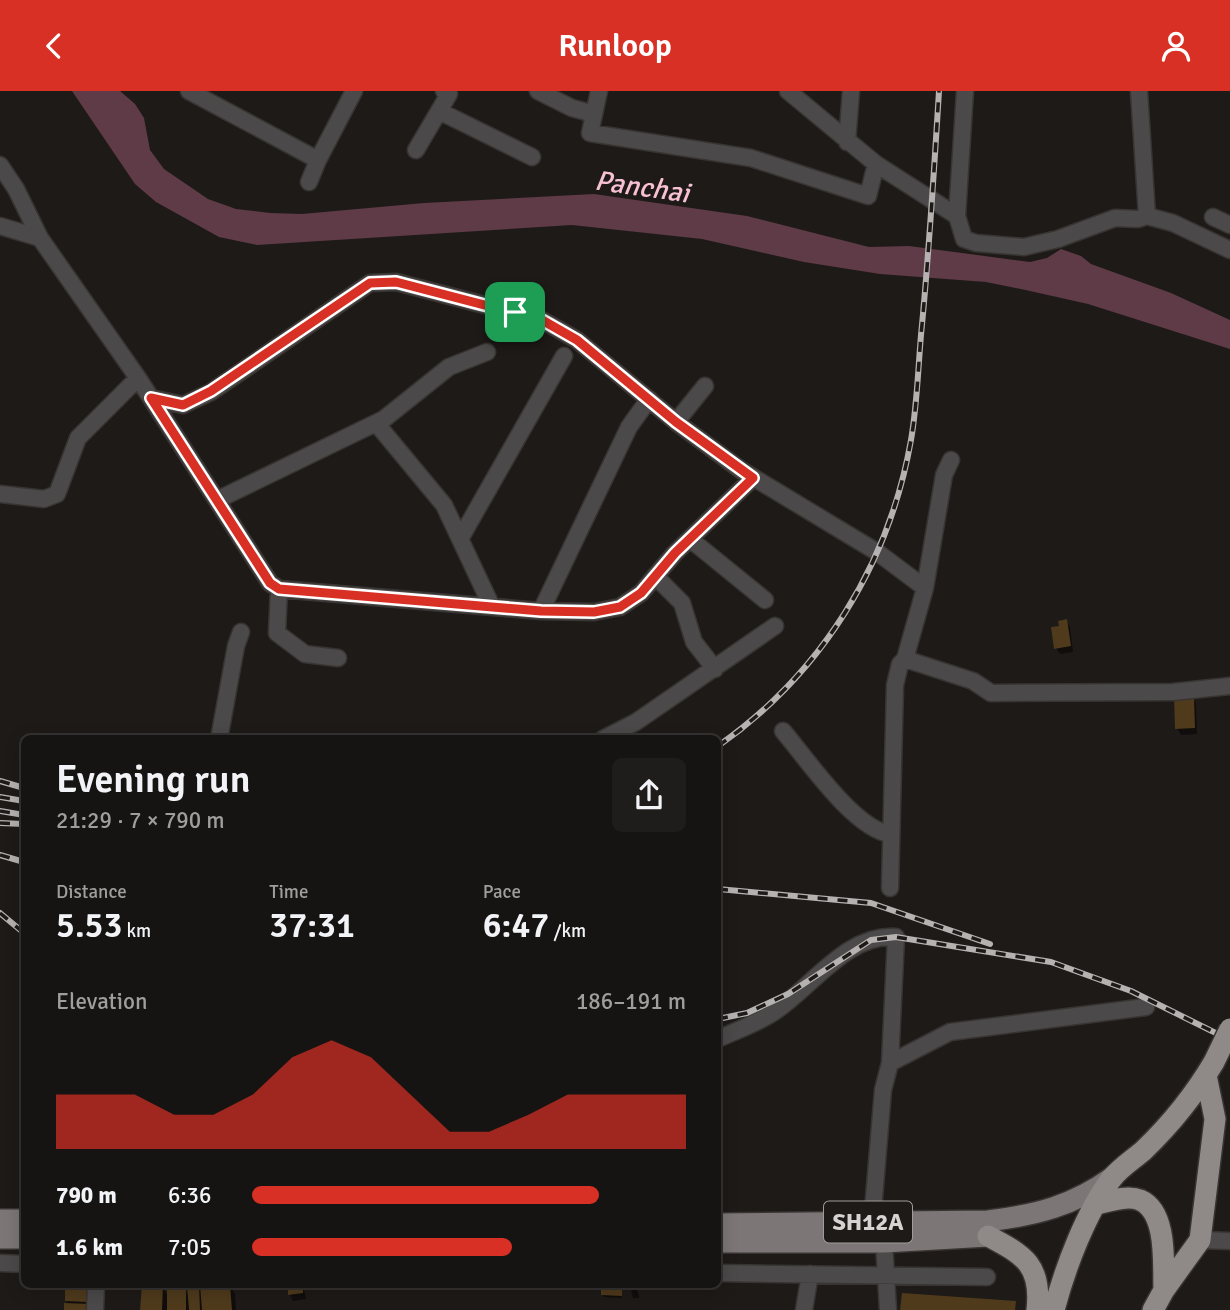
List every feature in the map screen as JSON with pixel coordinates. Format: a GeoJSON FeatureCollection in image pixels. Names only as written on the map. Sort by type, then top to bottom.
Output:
{"type":"FeatureCollection","features":[{"type":"Feature","properties":{"kind":"highway"},"geometry":{"type":"LineString","coordinates":[[1153,1310],[1200,1240],[1215,1119],[1210,1069],[1230,1029]]}},
{"type":"Feature","properties":{"kind":"highway","name":"SH12A"},"geometry":{"type":"LineString","coordinates":[[1113,1177],[1145,1149],[1181,1109],[1210,1069]]}},
{"type":"Feature","properties":{"kind":"highway"},"geometry":{"type":"LineString","coordinates":[[1054,1310],[1060,1288],[1093,1211],[1113,1177]]}},
{"type":"Feature","properties":{"kind":"highway"},"geometry":{"type":"LineString","coordinates":[[1093,1211],[1126,1198],[1140,1200],[1154,1212],[1162,1239],[1164,1290]]}},
{"type":"Feature","properties":{"kind":"highway"},"geometry":{"type":"LineString","coordinates":[[988,1236],[1015,1251],[1032,1266],[1038,1282],[1037,1310]]}},
{"type":"Feature","properties":{"kind":"main road","name":"SH12A"},"geometry":{"type":"LineString","coordinates":[[721,1224],[988,1221],[1019,1217],[1067,1205],[1113,1177]]}},
{"type":"Feature","properties":{"kind":"main road"},"geometry":{"type":"LineString","coordinates":[[0,1220],[21,1220]]}},
{"type":"Feature","properties":{"kind":"main road","name":"SH12A"},"geometry":{"type":"LineString","coordinates":[[721,1242],[884,1242],[988,1236]]}},
{"type":"Feature","properties":{"kind":"main road"},"geometry":{"type":"LineString","coordinates":[[0,1238],[21,1238]]}},
{"type":"Feature","properties":{"kind":"street"},"geometry":{"type":"LineString","coordinates":[[189,91],[210,96],[318,160]]}},
{"type":"Feature","properties":{"kind":"street"},"geometry":{"type":"LineString","coordinates":[[310,182],[318,160],[354,91]]}},
{"type":"Feature","properties":{"kind":"street"},"geometry":{"type":"LineString","coordinates":[[416,150],[449,94],[444,91]]}},
{"type":"Feature","properties":{"kind":"street"},"geometry":{"type":"LineString","coordinates":[[538,91],[572,108],[594,114]]}},
{"type":"Feature","properties":{"kind":"street"},"geometry":{"type":"LineString","coordinates":[[599,91],[590,133],[751,158],[868,196],[876,164]]}},
{"type":"Feature","properties":{"kind":"street"},"geometry":{"type":"LineString","coordinates":[[788,91],[876,164],[957,216]]}},
{"type":"Feature","properties":{"kind":"street"},"geometry":{"type":"LineString","coordinates":[[847,142],[851,91]]}},
{"type":"Feature","properties":{"kind":"street"},"geometry":{"type":"LineString","coordinates":[[965,91],[957,216],[964,239],[976,243],[1024,247],[1058,239],[1115,218],[1138,219],[1147,216],[1172,223],[1230,250]]}},
{"type":"Feature","properties":{"kind":"street"},"geometry":{"type":"LineString","coordinates":[[1139,91],[1147,216]]}},
{"type":"Feature","properties":{"kind":"street"},"geometry":{"type":"LineString","coordinates":[[439,111],[532,157]]}},
{"type":"Feature","properties":{"kind":"street"},"geometry":{"type":"LineString","coordinates":[[0,166],[16,189],[40,238],[138,378],[270,583],[279,589],[541,611],[594,612],[620,607],[641,593],[690,539],[753,478]]}},
{"type":"Feature","properties":{"kind":"street"},"geometry":{"type":"LineString","coordinates":[[1213,217],[1230,225]]}},
{"type":"Feature","properties":{"kind":"street"},"geometry":{"type":"LineString","coordinates":[[0,226],[40,238]]}},
{"type":"Feature","properties":{"kind":"street"},"geometry":{"type":"LineString","coordinates":[[151,398],[183,405],[211,391],[370,283],[396,282],[542,320],[577,340],[676,422],[753,478],[877,552],[925,588]]}},
{"type":"Feature","properties":{"kind":"street"},"geometry":{"type":"LineString","coordinates":[[217,501],[384,419],[449,367],[487,352]]}},
{"type":"Feature","properties":{"kind":"street"},"geometry":{"type":"LineString","coordinates":[[460,539],[564,356]]}},
{"type":"Feature","properties":{"kind":"street"},"geometry":{"type":"LineString","coordinates":[[0,493],[44,499],[57,494],[78,438],[138,378]]}},
{"type":"Feature","properties":{"kind":"street"},"geometry":{"type":"LineString","coordinates":[[676,422],[705,386]]}},
{"type":"Feature","properties":{"kind":"street"},"geometry":{"type":"LineString","coordinates":[[541,611],[629,427],[649,399]]}},
{"type":"Feature","properties":{"kind":"street"},"geometry":{"type":"LineString","coordinates":[[376,423],[443,505],[492,607]]}},
{"type":"Feature","properties":{"kind":"street"},"geometry":{"type":"LineString","coordinates":[[890,888],[895,685],[925,588],[944,475],[951,460]]}},
{"type":"Feature","properties":{"kind":"street"},"geometry":{"type":"LineString","coordinates":[[690,539],[765,600]]}},
{"type":"Feature","properties":{"kind":"street"},"geometry":{"type":"LineString","coordinates":[[655,576],[681,603],[694,642],[715,669]]}},
{"type":"Feature","properties":{"kind":"street"},"geometry":{"type":"LineString","coordinates":[[279,589],[277,633],[305,654],[338,659]]}},
{"type":"Feature","properties":{"kind":"street"},"geometry":{"type":"LineString","coordinates":[[611,735],[636,722],[775,626]]}},
{"type":"Feature","properties":{"kind":"street"},"geometry":{"type":"LineString","coordinates":[[220,735],[236,646],[242,632]]}},
{"type":"Feature","properties":{"kind":"street"},"geometry":{"type":"LineString","coordinates":[[905,659],[973,681],[991,693],[1173,692],[1230,686]]}},
{"type":"Feature","properties":{"kind":"street"},"geometry":{"type":"LineString","coordinates":[[783,731],[852,813],[876,832],[890,834]]}},
{"type":"Feature","properties":{"kind":"street"},"geometry":{"type":"LineString","coordinates":[[721,1038],[772,1013],[848,951],[882,936],[896,937],[890,1063],[883,1090],[872,1222]]}},
{"type":"Feature","properties":{"kind":"street"},"geometry":{"type":"LineString","coordinates":[[890,1063],[950,1032],[1146,1007]]}},
{"type":"Feature","properties":{"kind":"street"},"geometry":{"type":"LineString","coordinates":[[1200,1240],[1230,1241]]}},
{"type":"Feature","properties":{"kind":"street"},"geometry":{"type":"LineString","coordinates":[[884,1242],[888,1310]]}},
{"type":"Feature","properties":{"kind":"street"},"geometry":{"type":"LineString","coordinates":[[0,1263],[21,1264]]}},
{"type":"Feature","properties":{"kind":"street"},"geometry":{"type":"LineString","coordinates":[[721,1273],[987,1277]]}},
{"type":"Feature","properties":{"kind":"street"},"geometry":{"type":"LineString","coordinates":[[804,1310],[810,1274]]}},
{"type":"Feature","properties":{"kind":"street"},"geometry":{"type":"LineString","coordinates":[[95,1310],[96,1288]]}},
{"type":"Feature","properties":{"kind":"shaded area"},"geometry":{"type":"Polygon","coordinates":[[[72,91],[120,91],[135,104],[144,118],[150,150],[164,169],[208,199],[236,209],[302,214],[424,203],[594,194],[747,216],[869,247],[909,246],[1030,262],[1047,258],[1061,249],[1081,256],[1091,264],[1171,293],[1230,320],[1230,349],[1088,304],[1021,289],[986,282],[880,274],[804,262],[702,239],[572,225],[257,245],[219,237],[156,202],[135,184],[72,91]]]}},
{"type":"Feature","properties":{"kind":"building"},"geometry":{"type":"Polygon","coordinates":[[[1067,619],[1071,646],[1054,649],[1051,627],[1059,626],[1058,621],[1067,619]]]}},
{"type":"Feature","properties":{"kind":"building"},"geometry":{"type":"Polygon","coordinates":[[[1194,695],[1195,728],[1175,729],[1174,696],[1194,695]]]}},
{"type":"Feature","properties":{"kind":"building"},"geometry":{"type":"Polygon","coordinates":[[[65,1288],[92,1288],[92,1297],[87,1297],[86,1302],[65,1301],[65,1288]]]}},
{"type":"Feature","properties":{"kind":"building"},"geometry":{"type":"Polygon","coordinates":[[[142,1288],[163,1288],[162,1310],[140,1310],[142,1288]]]}},
{"type":"Feature","properties":{"kind":"building"},"geometry":{"type":"Polygon","coordinates":[[[167,1288],[186,1288],[186,1310],[167,1310],[167,1288]]]}},
{"type":"Feature","properties":{"kind":"building"},"geometry":{"type":"Polygon","coordinates":[[[187,1288],[199,1288],[200,1310],[189,1310],[187,1288]]]}},
{"type":"Feature","properties":{"kind":"building"},"geometry":{"type":"Polygon","coordinates":[[[200,1288],[230,1288],[232,1310],[202,1310],[200,1288]]]}},
{"type":"Feature","properties":{"kind":"building"},"geometry":{"type":"Polygon","coordinates":[[[288,1288],[303,1288],[303,1293],[288,1295],[288,1288]]]}},
{"type":"Feature","properties":{"kind":"building"},"geometry":{"type":"Polygon","coordinates":[[[601,1288],[622,1288],[622,1296],[601,1295],[601,1288]]]}},
{"type":"Feature","properties":{"kind":"building"},"geometry":{"type":"Polygon","coordinates":[[[902,1293],[1016,1301],[1015,1310],[900,1310],[902,1293]]]}},
{"type":"Feature","properties":{"kind":"building"},"geometry":{"type":"Polygon","coordinates":[[[64,1303],[91,1304],[91,1310],[64,1310],[64,1303]]]}},
{"type":"Feature","properties":{"kind":"railway"},"geometry":{"type":"LineString","coordinates":[[721,744],[789,685],[819,650],[845,613],[886,530],[901,486],[915,414],[939,91]]}},
{"type":"Feature","properties":{"kind":"railway"},"geometry":{"type":"LineString","coordinates":[[0,781],[21,787]]}},
{"type":"Feature","properties":{"kind":"railway"},"geometry":{"type":"LineString","coordinates":[[0,797],[21,800]]}},
{"type":"Feature","properties":{"kind":"railway"},"geometry":{"type":"LineString","coordinates":[[0,811],[21,814]]}},
{"type":"Feature","properties":{"kind":"railway"},"geometry":{"type":"LineString","coordinates":[[0,823],[21,824]]}},
{"type":"Feature","properties":{"kind":"railway"},"geometry":{"type":"LineString","coordinates":[[0,855],[21,861]]}},
{"type":"Feature","properties":{"kind":"railway"},"geometry":{"type":"LineString","coordinates":[[721,889],[871,903],[990,944]]}},
{"type":"Feature","properties":{"kind":"railway"},"geometry":{"type":"LineString","coordinates":[[0,913],[21,930]]}},
{"type":"Feature","properties":{"kind":"railway"},"geometry":{"type":"LineString","coordinates":[[721,1018],[747,1013],[788,994],[871,940],[896,937],[1051,962],[1131,991],[1230,1040]]}},
{"type":"Feature","properties":{"kind":"route"},"geometry":{"type":"LineString","coordinates":[[396,282],[515,312],[542,320],[577,340],[676,422],[753,478],[675,553],[641,593],[620,607],[594,612],[541,611],[279,589],[270,583],[151,398],[183,405],[211,391],[370,283],[396,282]]}},
{"type":"Feature","properties":{"kind":"water label","name":"Panchai"},"geometry":{"type":"Point","coordinates":[642,187]}}]}
